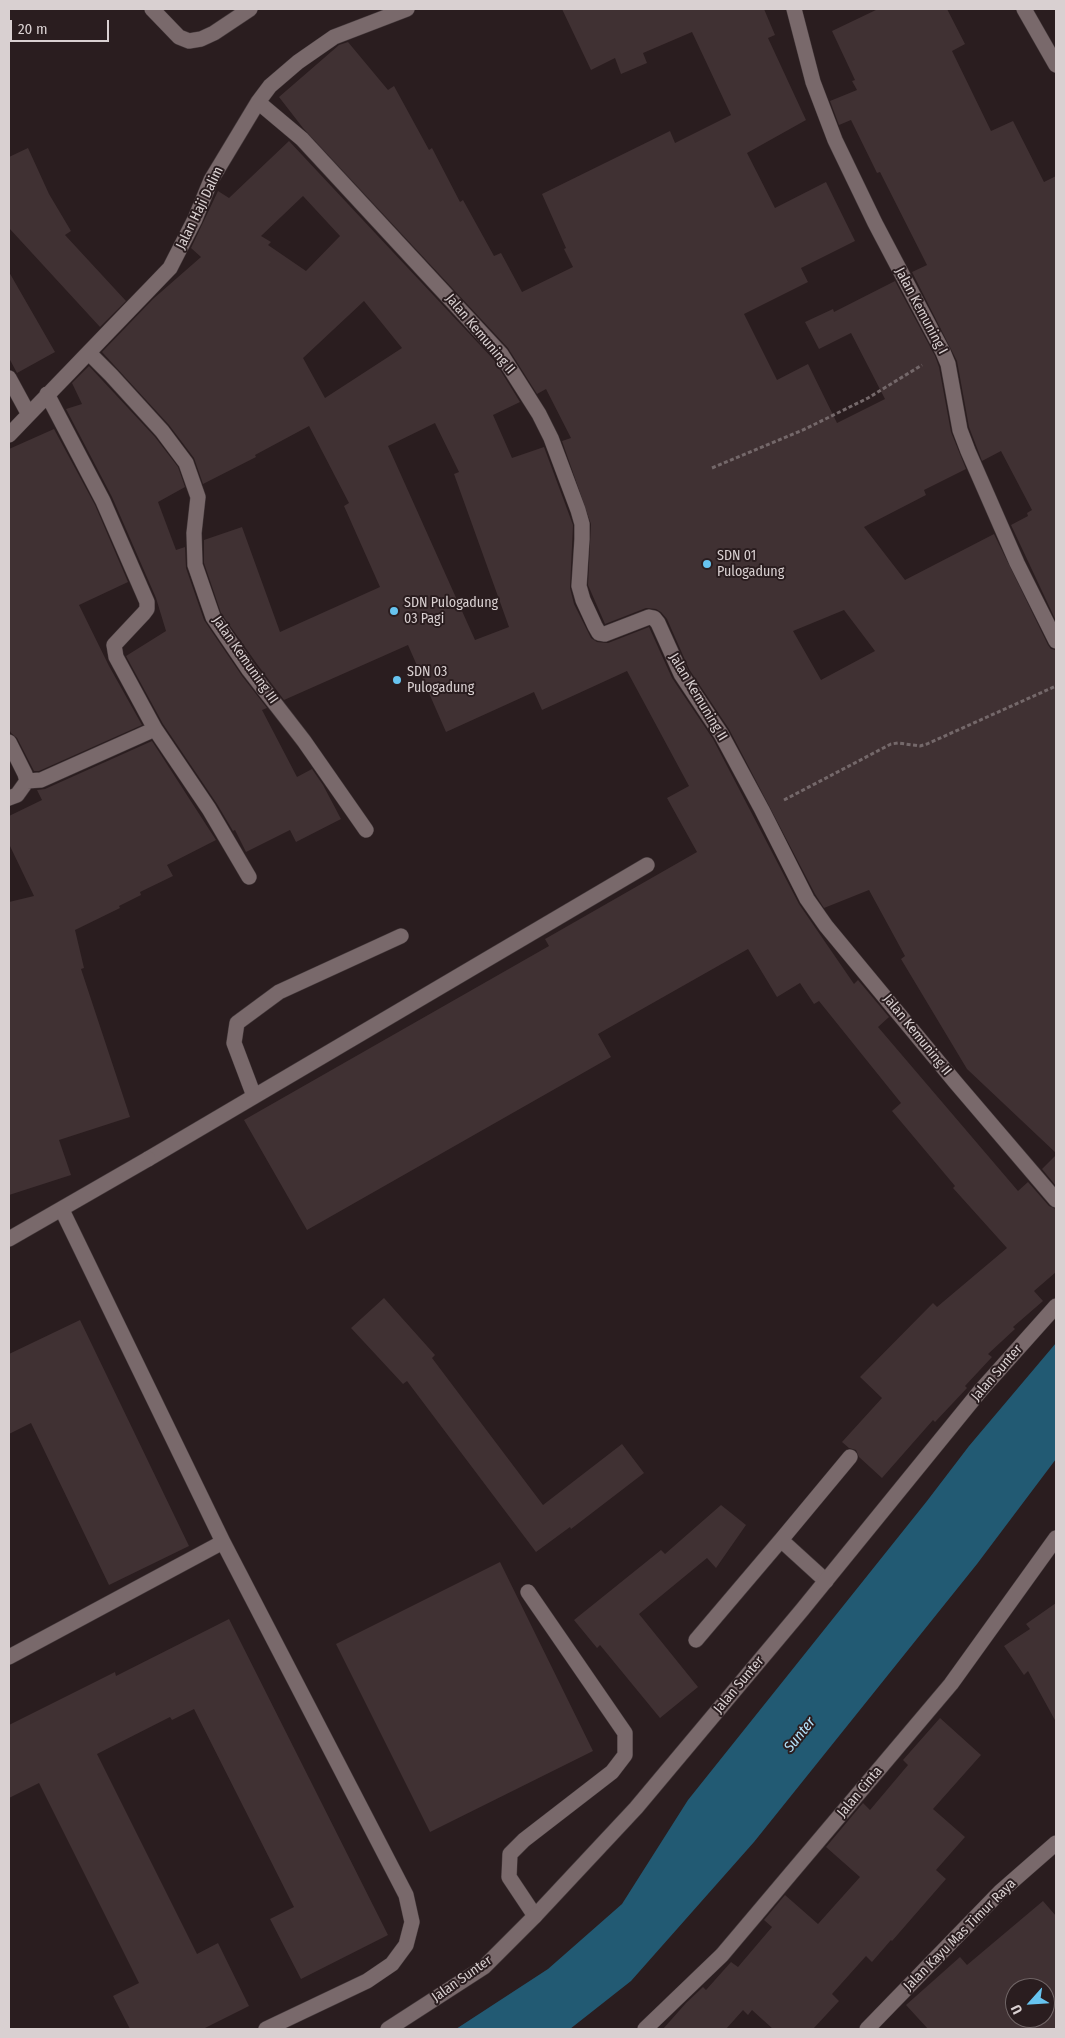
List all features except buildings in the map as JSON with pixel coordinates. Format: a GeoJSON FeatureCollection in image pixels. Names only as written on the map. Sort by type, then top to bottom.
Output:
{"type":"FeatureCollection","features":[{"type":"Feature","properties":{"kind":"street"},"geometry":{"type":"LineString","coordinates":[[152,9],[179,37],[190,41],[201,39],[214,33],[250,9]]}},
{"type":"Feature","properties":{"kind":"street","name":"Jalan Haji Dalim"},"geometry":{"type":"LineString","coordinates":[[9,435],[46,394],[170,268],[212,180],[258,102],[277,80],[298,62],[334,37],[407,9]]}},
{"type":"Feature","properties":{"kind":"street","name":"Jalan Kemuning I"},"geometry":{"type":"LineString","coordinates":[[794,9],[813,82],[835,140],[874,223],[943,352],[948,364],[960,430],[968,451],[1017,563],[1056,641]]}},
{"type":"Feature","properties":{"kind":"street"},"geometry":{"type":"LineString","coordinates":[[1024,9],[1056,65]]}},
{"type":"Feature","properties":{"kind":"street","name":"Jalan Kemuning II"},"geometry":{"type":"LineString","coordinates":[[258,102],[302,139],[501,354],[534,406],[551,438],[578,510],[582,524],[579,586],[583,600],[599,633],[605,634],[649,617],[654,618],[681,674],[721,734],[807,899],[826,926],[974,1105],[1056,1200]]}},
{"type":"Feature","properties":{"kind":"street","name":"Jalan Kemuning III"},"geometry":{"type":"LineString","coordinates":[[88,353],[111,375],[162,431],[186,463],[198,498],[194,533],[195,565],[213,617],[249,670],[304,741],[366,830]]}},
{"type":"Feature","properties":{"kind":"street"},"geometry":{"type":"LineString","coordinates":[[9,378],[28,413]]}},
{"type":"Feature","properties":{"kind":"street"},"geometry":{"type":"LineString","coordinates":[[46,394],[103,501],[147,602],[147,609],[144,613],[114,644],[116,657],[155,728],[209,808],[249,877]]}},
{"type":"Feature","properties":{"kind":"street"},"geometry":{"type":"LineString","coordinates":[[26,781],[41,780],[155,728]]}},
{"type":"Feature","properties":{"kind":"street"},"geometry":{"type":"LineString","coordinates":[[9,742],[25,774],[26,781],[17,795],[9,798]]}},
{"type":"Feature","properties":{"kind":"street"},"geometry":{"type":"LineString","coordinates":[[9,1239],[62,1210],[647,865]]}},
{"type":"Feature","properties":{"kind":"street"},"geometry":{"type":"LineString","coordinates":[[254,1096],[234,1043],[237,1023],[279,992],[401,936]]}},
{"type":"Feature","properties":{"kind":"street"},"geometry":{"type":"LineString","coordinates":[[62,1210],[223,1542],[406,1895],[412,1922],[406,1945],[392,1964],[366,1981],[266,2029]]}},
{"type":"Feature","properties":{"kind":"street","name":"Jalan Sunter"},"geometry":{"type":"LineString","coordinates":[[388,2029],[484,1967],[535,1916],[636,1808],[826,1581],[981,1390],[1056,1306]]}},
{"type":"Feature","properties":{"kind":"street"},"geometry":{"type":"LineString","coordinates":[[696,1640],[850,1457]]}},
{"type":"Feature","properties":{"kind":"street","name":"Jalan Cinta"},"geometry":{"type":"LineString","coordinates":[[645,2029],[722,1955],[951,1684],[1056,1538]]}},
{"type":"Feature","properties":{"kind":"street"},"geometry":{"type":"LineString","coordinates":[[781,1540],[826,1581]]}},
{"type":"Feature","properties":{"kind":"street"},"geometry":{"type":"LineString","coordinates":[[9,1657],[223,1542]]}},
{"type":"Feature","properties":{"kind":"street"},"geometry":{"type":"LineString","coordinates":[[528,1592],[625,1733],[625,1754],[612,1772],[524,1840],[510,1854],[509,1877],[535,1916]]}},
{"type":"Feature","properties":{"kind":"street","name":"Jalan Kayu Mas Timur Raya"},"geometry":{"type":"LineString","coordinates":[[867,2029],[1000,1892],[1056,1843]]}},
{"type":"Feature","properties":{"kind":"path"},"geometry":{"type":"LineString","coordinates":[[712,468],[805,429],[868,398],[943,352]]}},
{"type":"Feature","properties":{"kind":"path"},"geometry":{"type":"LineString","coordinates":[[762,810],[891,744],[920,746],[927,744],[1056,686]]}},
{"type":"Feature","properties":{"kind":"water","name":"Sunter"},"geometry":{"type":"Polygon","coordinates":[[[1056,1343],[1056,1459],[977,1564],[754,1842],[631,1981],[570,2029],[456,2029],[548,1969],[622,1904],[688,1800],[969,1446],[1056,1343]]]}},
{"type":"Feature","properties":{"kind":"place","name":"SDN 01 Pulogadung"},"geometry":{"type":"Point","coordinates":[707,564]}},
{"type":"Feature","properties":{"kind":"place","name":"SDN Pulogadung 03 Pagi"},"geometry":{"type":"Point","coordinates":[394,611]}},
{"type":"Feature","properties":{"kind":"place","name":"SDN 03 Pulogadung"},"geometry":{"type":"Point","coordinates":[397,680]}}]}
